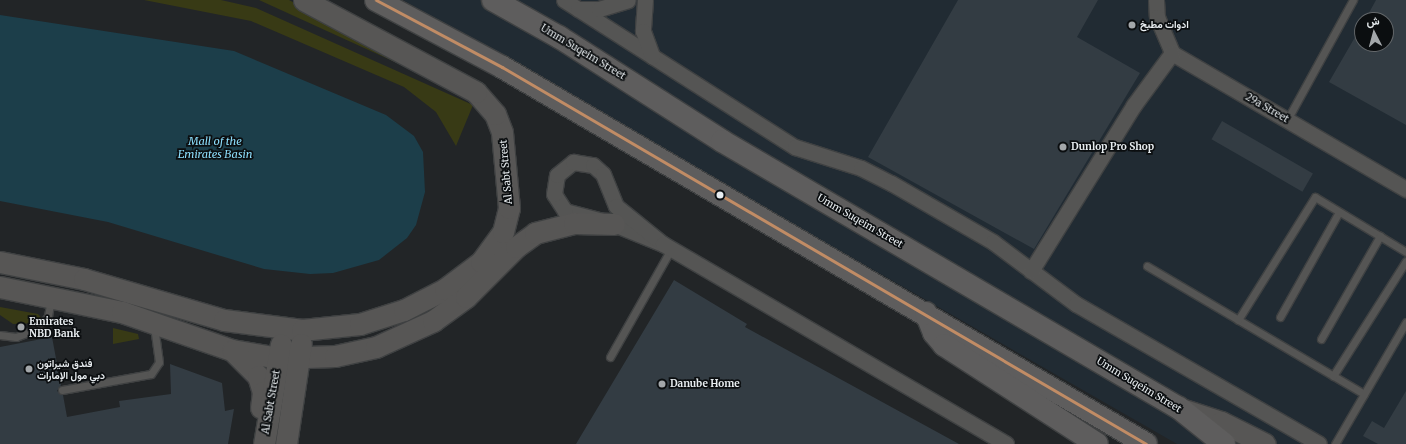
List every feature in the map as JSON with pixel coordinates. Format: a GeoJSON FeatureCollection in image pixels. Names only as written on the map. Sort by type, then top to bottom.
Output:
{"type":"FeatureCollection","features":[{"type":"Feature","properties":{"kind":"main road"},"geometry":{"type":"LineString","coordinates":[[376,0],[502,67],[926,313],[1146,444]]}},
{"type":"Feature","properties":{"kind":"main road","name":"Umm Suqeim Street"},"geometry":{"type":"LineString","coordinates":[[493,0],[559,37],[722,141],[1178,408],[1224,444]]}},
{"type":"Feature","properties":{"kind":"main road"},"geometry":{"type":"LineString","coordinates":[[926,313],[934,333],[944,345],[1097,444]]}},
{"type":"Feature","properties":{"kind":"street","name":"Al Sabt Street"},"geometry":{"type":"LineString","coordinates":[[286,444],[289,358],[293,330],[360,324],[404,310],[445,289],[490,253],[507,220],[509,196],[502,132],[495,114],[483,98],[389,43],[304,0]]}},
{"type":"Feature","properties":{"kind":"street"},"geometry":{"type":"LineString","coordinates":[[564,0],[794,147],[876,174],[977,232],[1076,304],[1319,444]]}},
{"type":"Feature","properties":{"kind":"street"},"geometry":{"type":"LineString","coordinates":[[578,8],[605,8],[628,0]]}},
{"type":"Feature","properties":{"kind":"street"},"geometry":{"type":"LineString","coordinates":[[645,0],[643,31],[652,56]]}},
{"type":"Feature","properties":{"kind":"street"},"geometry":{"type":"LineString","coordinates":[[1031,271],[1134,105],[1172,53],[1156,3]]}},
{"type":"Feature","properties":{"kind":"street","name":"29a Street"},"geometry":{"type":"LineString","coordinates":[[1172,53],[1406,189]]}},
{"type":"Feature","properties":{"kind":"street"},"geometry":{"type":"LineString","coordinates":[[667,247],[616,206],[598,169],[580,162],[561,169],[553,187],[560,206],[571,214],[614,224],[667,247],[1006,444]]}},
{"type":"Feature","properties":{"kind":"street"},"geometry":{"type":"LineString","coordinates":[[0,287],[52,295],[151,321],[232,350],[289,358],[356,352],[414,331],[466,297],[516,246],[535,233],[574,223],[614,224]]}},
{"type":"Feature","properties":{"kind":"street"},"geometry":{"type":"LineString","coordinates":[[0,262],[91,281],[224,320],[293,330]]}},
{"type":"Feature","properties":{"kind":"street"},"geometry":{"type":"LineString","coordinates":[[232,350],[252,367],[261,384],[260,444]]}},
{"type":"Feature","properties":{"kind":"street","name":"Al Sabt Street"},"geometry":{"type":"LineString","coordinates":[[264,444],[289,358]]}},
{"type":"Feature","properties":{"kind":"street"},"geometry":{"type":"LineString","coordinates":[[1178,408],[1220,422],[1265,444]]}},
{"type":"Feature","properties":{"kind":"lane"},"geometry":{"type":"LineString","coordinates":[[1287,120],[1353,0]]}},
{"type":"Feature","properties":{"kind":"lane"},"geometry":{"type":"LineString","coordinates":[[1238,320],[1309,202],[1315,197],[1406,252]]}},
{"type":"Feature","properties":{"kind":"lane"},"geometry":{"type":"LineString","coordinates":[[1280,317],[1339,212]]}},
{"type":"Feature","properties":{"kind":"lane"},"geometry":{"type":"LineString","coordinates":[[1321,339],[1380,236]]}},
{"type":"Feature","properties":{"kind":"lane"},"geometry":{"type":"LineString","coordinates":[[610,357],[667,247]]}},
{"type":"Feature","properties":{"kind":"lane"},"geometry":{"type":"LineString","coordinates":[[1333,376],[1406,262]]}},
{"type":"Feature","properties":{"kind":"lane"},"geometry":{"type":"LineString","coordinates":[[1147,266],[1364,394]]}},
{"type":"Feature","properties":{"kind":"lane"},"geometry":{"type":"LineString","coordinates":[[0,335],[16,336],[39,328],[48,316],[52,295]]}},
{"type":"Feature","properties":{"kind":"lane"},"geometry":{"type":"LineString","coordinates":[[62,390],[151,374],[156,369],[160,355],[151,321]]}},
{"type":"Feature","properties":{"kind":"lane"},"geometry":{"type":"LineString","coordinates":[[1335,444],[1406,322]]}},
{"type":"Feature","properties":{"kind":"shaded area"},"geometry":{"type":"Polygon","coordinates":[[[403,0],[1406,0],[1406,444],[1177,444],[403,0]]]}},
{"type":"Feature","properties":{"kind":"green space"},"geometry":{"type":"Polygon","coordinates":[[[144,0],[221,0],[256,8],[473,105],[456,146],[436,112],[404,87],[251,21],[144,0]]]}},
{"type":"Feature","properties":{"kind":"green space"},"geometry":{"type":"Polygon","coordinates":[[[259,0],[289,0],[400,58],[397,63],[259,0]]]}},
{"type":"Feature","properties":{"kind":"green space"},"geometry":{"type":"Polygon","coordinates":[[[0,307],[38,314],[42,319],[40,323],[13,324],[0,315],[0,307]]]}},
{"type":"Feature","properties":{"kind":"green space"},"geometry":{"type":"Polygon","coordinates":[[[113,328],[138,334],[139,339],[113,344],[113,328]]]}},
{"type":"Feature","properties":{"kind":"water","name":"Mall of the Emirates Basin"},"geometry":{"type":"Polygon","coordinates":[[[0,15],[234,51],[386,115],[414,136],[423,152],[425,192],[416,225],[407,238],[379,260],[333,273],[310,274],[264,269],[108,222],[0,201],[0,15]]]}},
{"type":"Feature","properties":{"kind":"building"},"geometry":{"type":"Polygon","coordinates":[[[958,0],[1098,0],[1077,37],[1140,73],[1034,249],[868,157],[958,0]]]}},
{"type":"Feature","properties":{"kind":"building"},"geometry":{"type":"Polygon","coordinates":[[[1376,0],[1406,0],[1406,125],[1329,82],[1354,39],[1354,52],[1394,52],[1394,12],[1369,12],[1376,0]]]}},
{"type":"Feature","properties":{"kind":"building"},"geometry":{"type":"Polygon","coordinates":[[[1222,121],[1313,174],[1302,192],[1212,139],[1222,121]]]}},
{"type":"Feature","properties":{"kind":"building"},"geometry":{"type":"Polygon","coordinates":[[[674,280],[747,324],[745,327],[959,444],[576,444],[674,280]]]}},
{"type":"Feature","properties":{"kind":"building"},"geometry":{"type":"Polygon","coordinates":[[[52,337],[61,385],[57,391],[63,395],[67,417],[120,407],[119,401],[171,394],[170,364],[222,383],[225,411],[234,409],[228,444],[0,444],[0,347],[52,337]]]}},
{"type":"Feature","properties":{"kind":"building"},"geometry":{"type":"Polygon","coordinates":[[[1406,391],[1406,444],[1378,444],[1363,436],[1372,421],[1384,428],[1406,391]]]}},
{"type":"Feature","properties":{"kind":"transit line"},"geometry":{"type":"LineString","coordinates":[[376,0],[502,67],[1146,444]]}},
{"type":"Feature","properties":{"kind":"place","name":"ادوات مطبخ"},"geometry":{"type":"Point","coordinates":[1132,25]}},
{"type":"Feature","properties":{"kind":"place","name":"Dunlop Pro Shop"},"geometry":{"type":"Point","coordinates":[1063,147]}},
{"type":"Feature","properties":{"kind":"place","name":"Emirates NBD Bank"},"geometry":{"type":"Point","coordinates":[21,327]}},
{"type":"Feature","properties":{"kind":"place","name":"فندق شيراتون دبي مول الإمارات"},"geometry":{"type":"Point","coordinates":[29,369]}},
{"type":"Feature","properties":{"kind":"place","name":"Danube Home"},"geometry":{"type":"Point","coordinates":[662,384]}}]}
